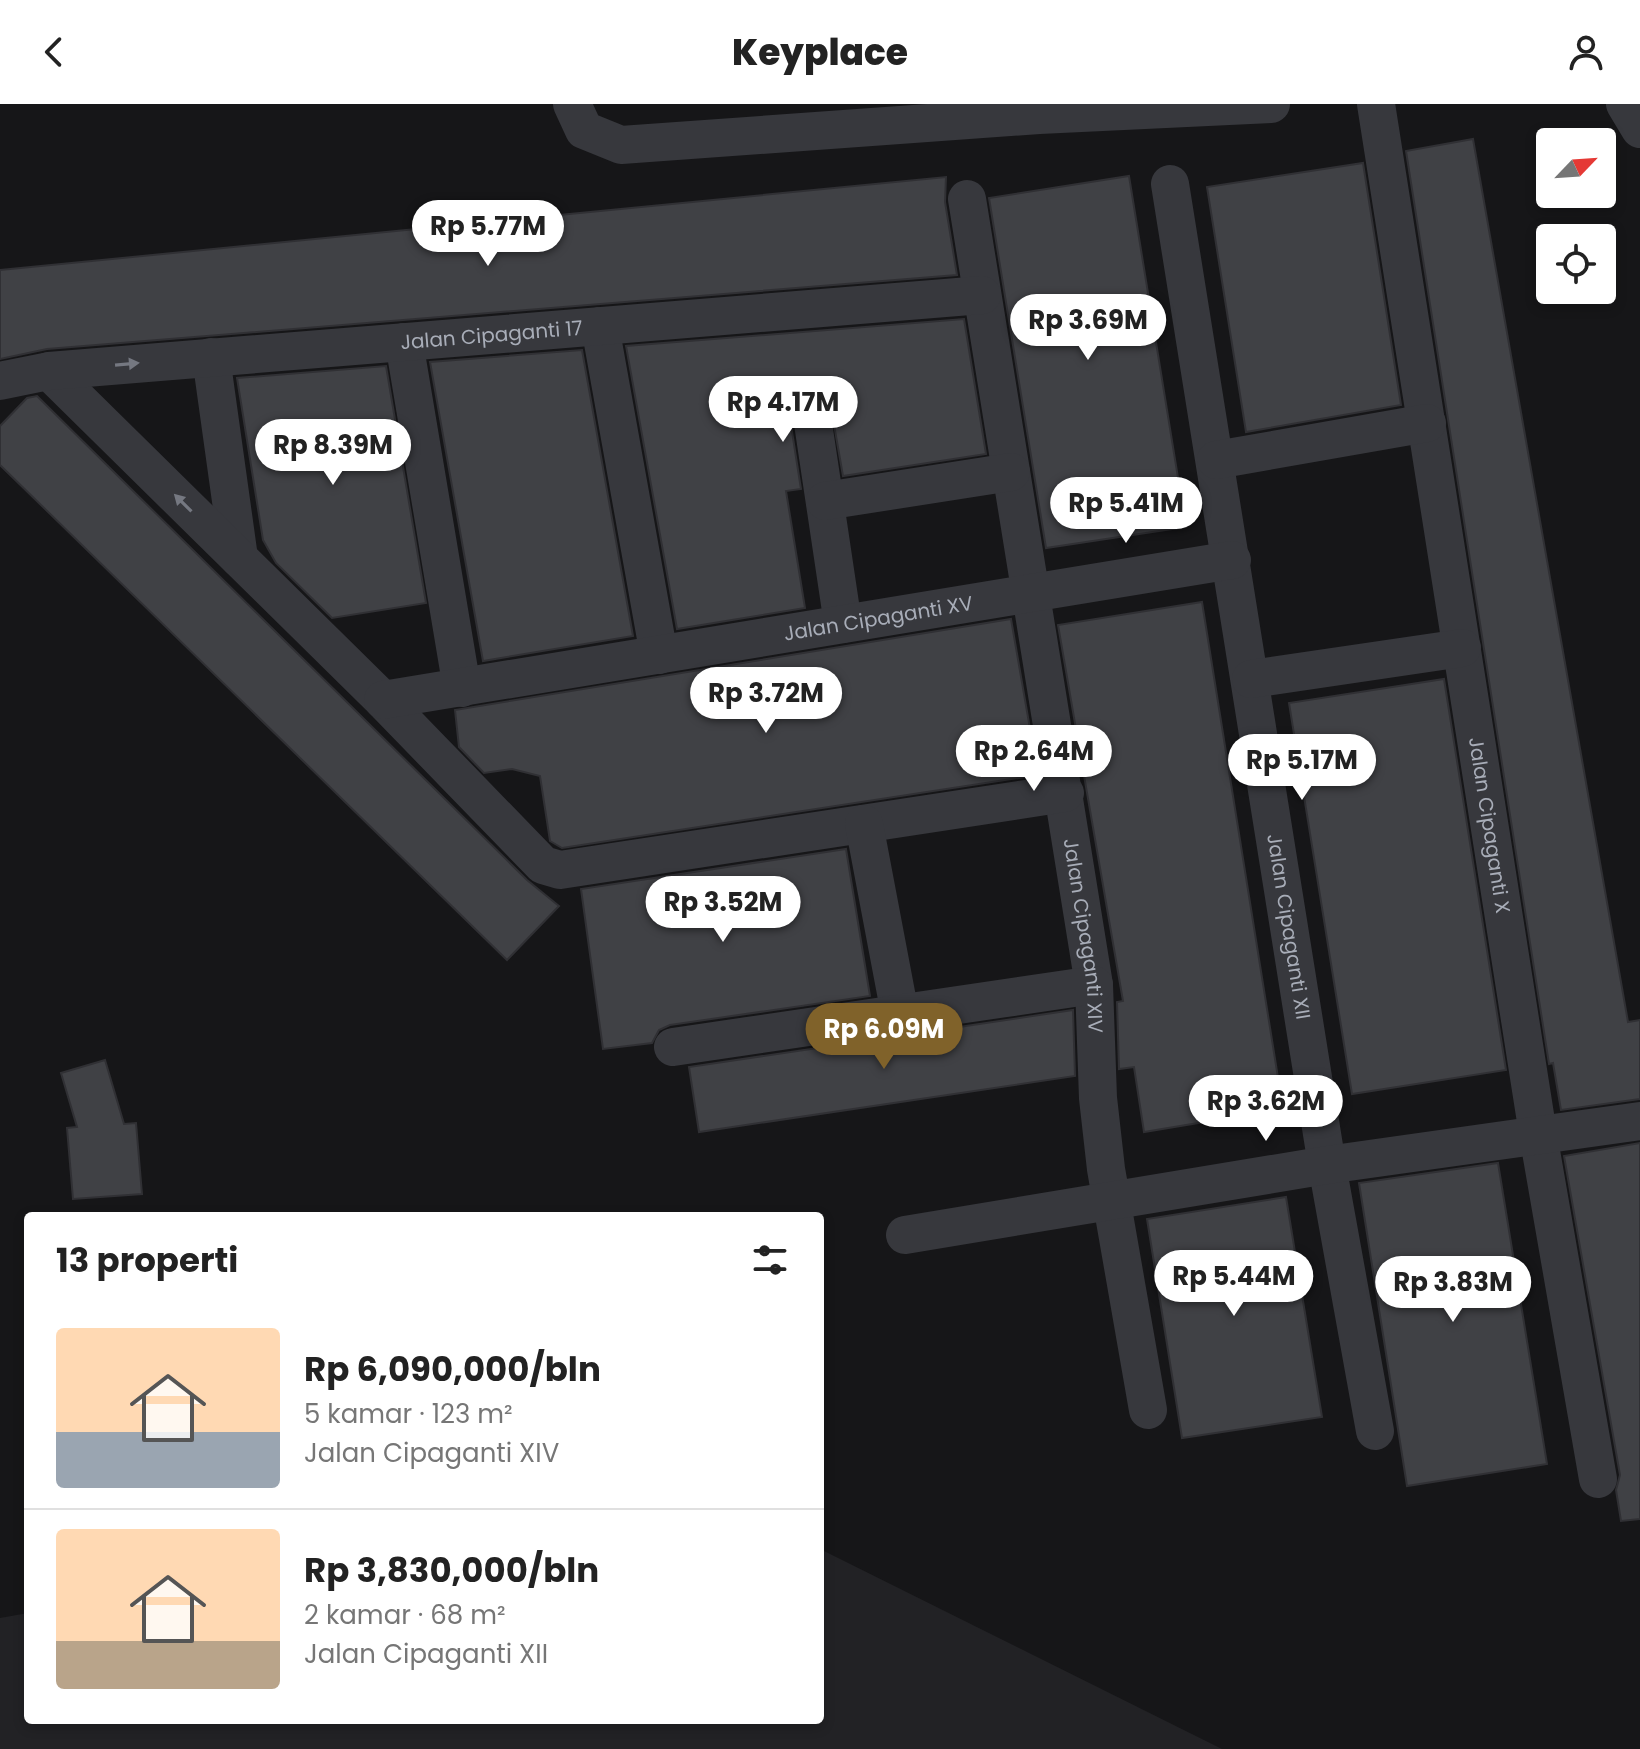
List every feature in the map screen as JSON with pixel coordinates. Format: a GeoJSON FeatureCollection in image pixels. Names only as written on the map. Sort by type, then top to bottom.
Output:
{"type":"FeatureCollection","features":[{"type":"Feature","properties":{"kind":"street"},"geometry":{"type":"LineString","coordinates":[[572,104],[584,130],[621,145],[1039,115],[1271,104]]}},
{"type":"Feature","properties":{"kind":"street","name":"Jalan Cipaganti X"},"geometry":{"type":"LineString","coordinates":[[1376,104],[1538,1134],[1598,1479]]}},
{"type":"Feature","properties":{"kind":"street"},"geometry":{"type":"LineString","coordinates":[[1625,104],[1640,129]]}},
{"type":"Feature","properties":{"kind":"street","name":"Jalan Cipaganti XII"},"geometry":{"type":"LineString","coordinates":[[1170,184],[1327,1165],[1375,1431]]}},
{"type":"Feature","properties":{"kind":"street","name":"Jalan Cipaganti XIV"},"geometry":{"type":"LineString","coordinates":[[967,199],[1094,985],[1098,1098],[1111,1200],[1148,1410]]}},
{"type":"Feature","properties":{"kind":"street","name":"Jalan Cipaganti 17"},"geometry":{"type":"LineString","coordinates":[[0,381],[49,371],[982,295]]}},
{"type":"Feature","properties":{"kind":"street"},"geometry":{"type":"LineString","coordinates":[[600,326],[659,655]]}},
{"type":"Feature","properties":{"kind":"street"},"geometry":{"type":"LineString","coordinates":[[404,342],[462,688]]}},
{"type":"Feature","properties":{"kind":"street"},"geometry":{"type":"LineString","coordinates":[[211,357],[239,558]]}},
{"type":"Feature","properties":{"kind":"street"},"geometry":{"type":"LineString","coordinates":[[49,371],[383,700],[543,865],[560,870],[1065,793]]}},
{"type":"Feature","properties":{"kind":"street"},"geometry":{"type":"LineString","coordinates":[[810,403],[843,624]]}},
{"type":"Feature","properties":{"kind":"street"},"geometry":{"type":"LineString","coordinates":[[1216,460],[1427,423]]}},
{"type":"Feature","properties":{"kind":"street"},"geometry":{"type":"LineString","coordinates":[[825,501],[1011,472]]}},
{"type":"Feature","properties":{"kind":"street","name":"Jalan Cipaganti XV"},"geometry":{"type":"LineString","coordinates":[[383,700],[1232,560]]}},
{"type":"Feature","properties":{"kind":"street"},"geometry":{"type":"LineString","coordinates":[[1251,679],[1462,648]]}},
{"type":"Feature","properties":{"kind":"street"},"geometry":{"type":"LineString","coordinates":[[864,824],[900,1014]]}},
{"type":"Feature","properties":{"kind":"street"},"geometry":{"type":"LineString","coordinates":[[673,1047],[1094,985]]}},
{"type":"Feature","properties":{"kind":"street"},"geometry":{"type":"LineString","coordinates":[[905,1235],[1327,1165],[1640,1121]]}},
{"type":"Feature","properties":{"kind":"shaded area"},"geometry":{"type":"Polygon","coordinates":[[[824,1551],[1222,1749],[0,1749],[0,1618],[24,1614],[24,1724],[824,1724],[824,1551]]]}},
{"type":"Feature","properties":{"kind":"building"},"geometry":{"type":"Polygon","coordinates":[[[1473,139],[1628,1022],[1640,1020],[1640,1099],[1561,1110],[1553,1063],[1549,1064],[1406,151],[1473,139]]]}},
{"type":"Feature","properties":{"kind":"building"},"geometry":{"type":"Polygon","coordinates":[[[1363,163],[1401,405],[1246,432],[1207,187],[1363,163]]]}},
{"type":"Feature","properties":{"kind":"building"},"geometry":{"type":"Polygon","coordinates":[[[1129,176],[1186,527],[1046,548],[989,198],[1129,176]]]}},
{"type":"Feature","properties":{"kind":"building"},"geometry":{"type":"Polygon","coordinates":[[[946,177],[945,202],[957,275],[47,349],[0,359],[0,270],[946,177]]]}},
{"type":"Feature","properties":{"kind":"building"},"geometry":{"type":"Polygon","coordinates":[[[964,319],[986,454],[843,476],[828,390],[817,382],[797,385],[790,394],[788,406],[801,489],[786,491],[805,608],[677,629],[626,346],[964,319]]]}},
{"type":"Feature","properties":{"kind":"building"},"geometry":{"type":"Polygon","coordinates":[[[582,350],[633,636],[483,661],[430,362],[582,350]]]}},
{"type":"Feature","properties":{"kind":"building"},"geometry":{"type":"Polygon","coordinates":[[[386,366],[426,603],[332,618],[276,563],[263,540],[237,378],[386,366]]]}},
{"type":"Feature","properties":{"kind":"building"},"geometry":{"type":"Polygon","coordinates":[[[37,396],[527,880],[559,906],[507,960],[0,465],[0,426],[27,398],[37,396]]]}},
{"type":"Feature","properties":{"kind":"building"},"geometry":{"type":"Polygon","coordinates":[[[1202,602],[1283,1109],[1144,1132],[1134,1067],[1119,1069],[1117,1002],[1123,1001],[1058,625],[1202,602]]]}},
{"type":"Feature","properties":{"kind":"building"},"geometry":{"type":"Polygon","coordinates":[[[1011,619],[1038,775],[562,848],[550,841],[540,776],[512,769],[484,773],[459,747],[455,710],[1011,619]]]}},
{"type":"Feature","properties":{"kind":"building"},"geometry":{"type":"Polygon","coordinates":[[[1444,679],[1506,1070],[1352,1094],[1289,703],[1444,679]]]}},
{"type":"Feature","properties":{"kind":"building"},"geometry":{"type":"Polygon","coordinates":[[[846,849],[870,996],[670,1025],[659,1030],[652,1043],[603,1049],[581,889],[846,849]]]}},
{"type":"Feature","properties":{"kind":"building"},"geometry":{"type":"Polygon","coordinates":[[[1073,1010],[1075,1076],[699,1132],[689,1067],[1073,1010]]]}},
{"type":"Feature","properties":{"kind":"building"},"geometry":{"type":"Polygon","coordinates":[[[105,1060],[124,1124],[136,1123],[142,1194],[73,1199],[67,1128],[77,1127],[61,1073],[105,1060]]]}},
{"type":"Feature","properties":{"kind":"building"},"geometry":{"type":"Polygon","coordinates":[[[1640,1143],[1640,1519],[1621,1521],[1616,1490],[1620,1475],[1564,1156],[1640,1143]]]}},
{"type":"Feature","properties":{"kind":"building"},"geometry":{"type":"Polygon","coordinates":[[[1498,1163],[1547,1464],[1407,1486],[1359,1183],[1498,1163]]]}},
{"type":"Feature","properties":{"kind":"building"},"geometry":{"type":"Polygon","coordinates":[[[1286,1197],[1322,1417],[1182,1438],[1147,1219],[1286,1197]]]}}]}
